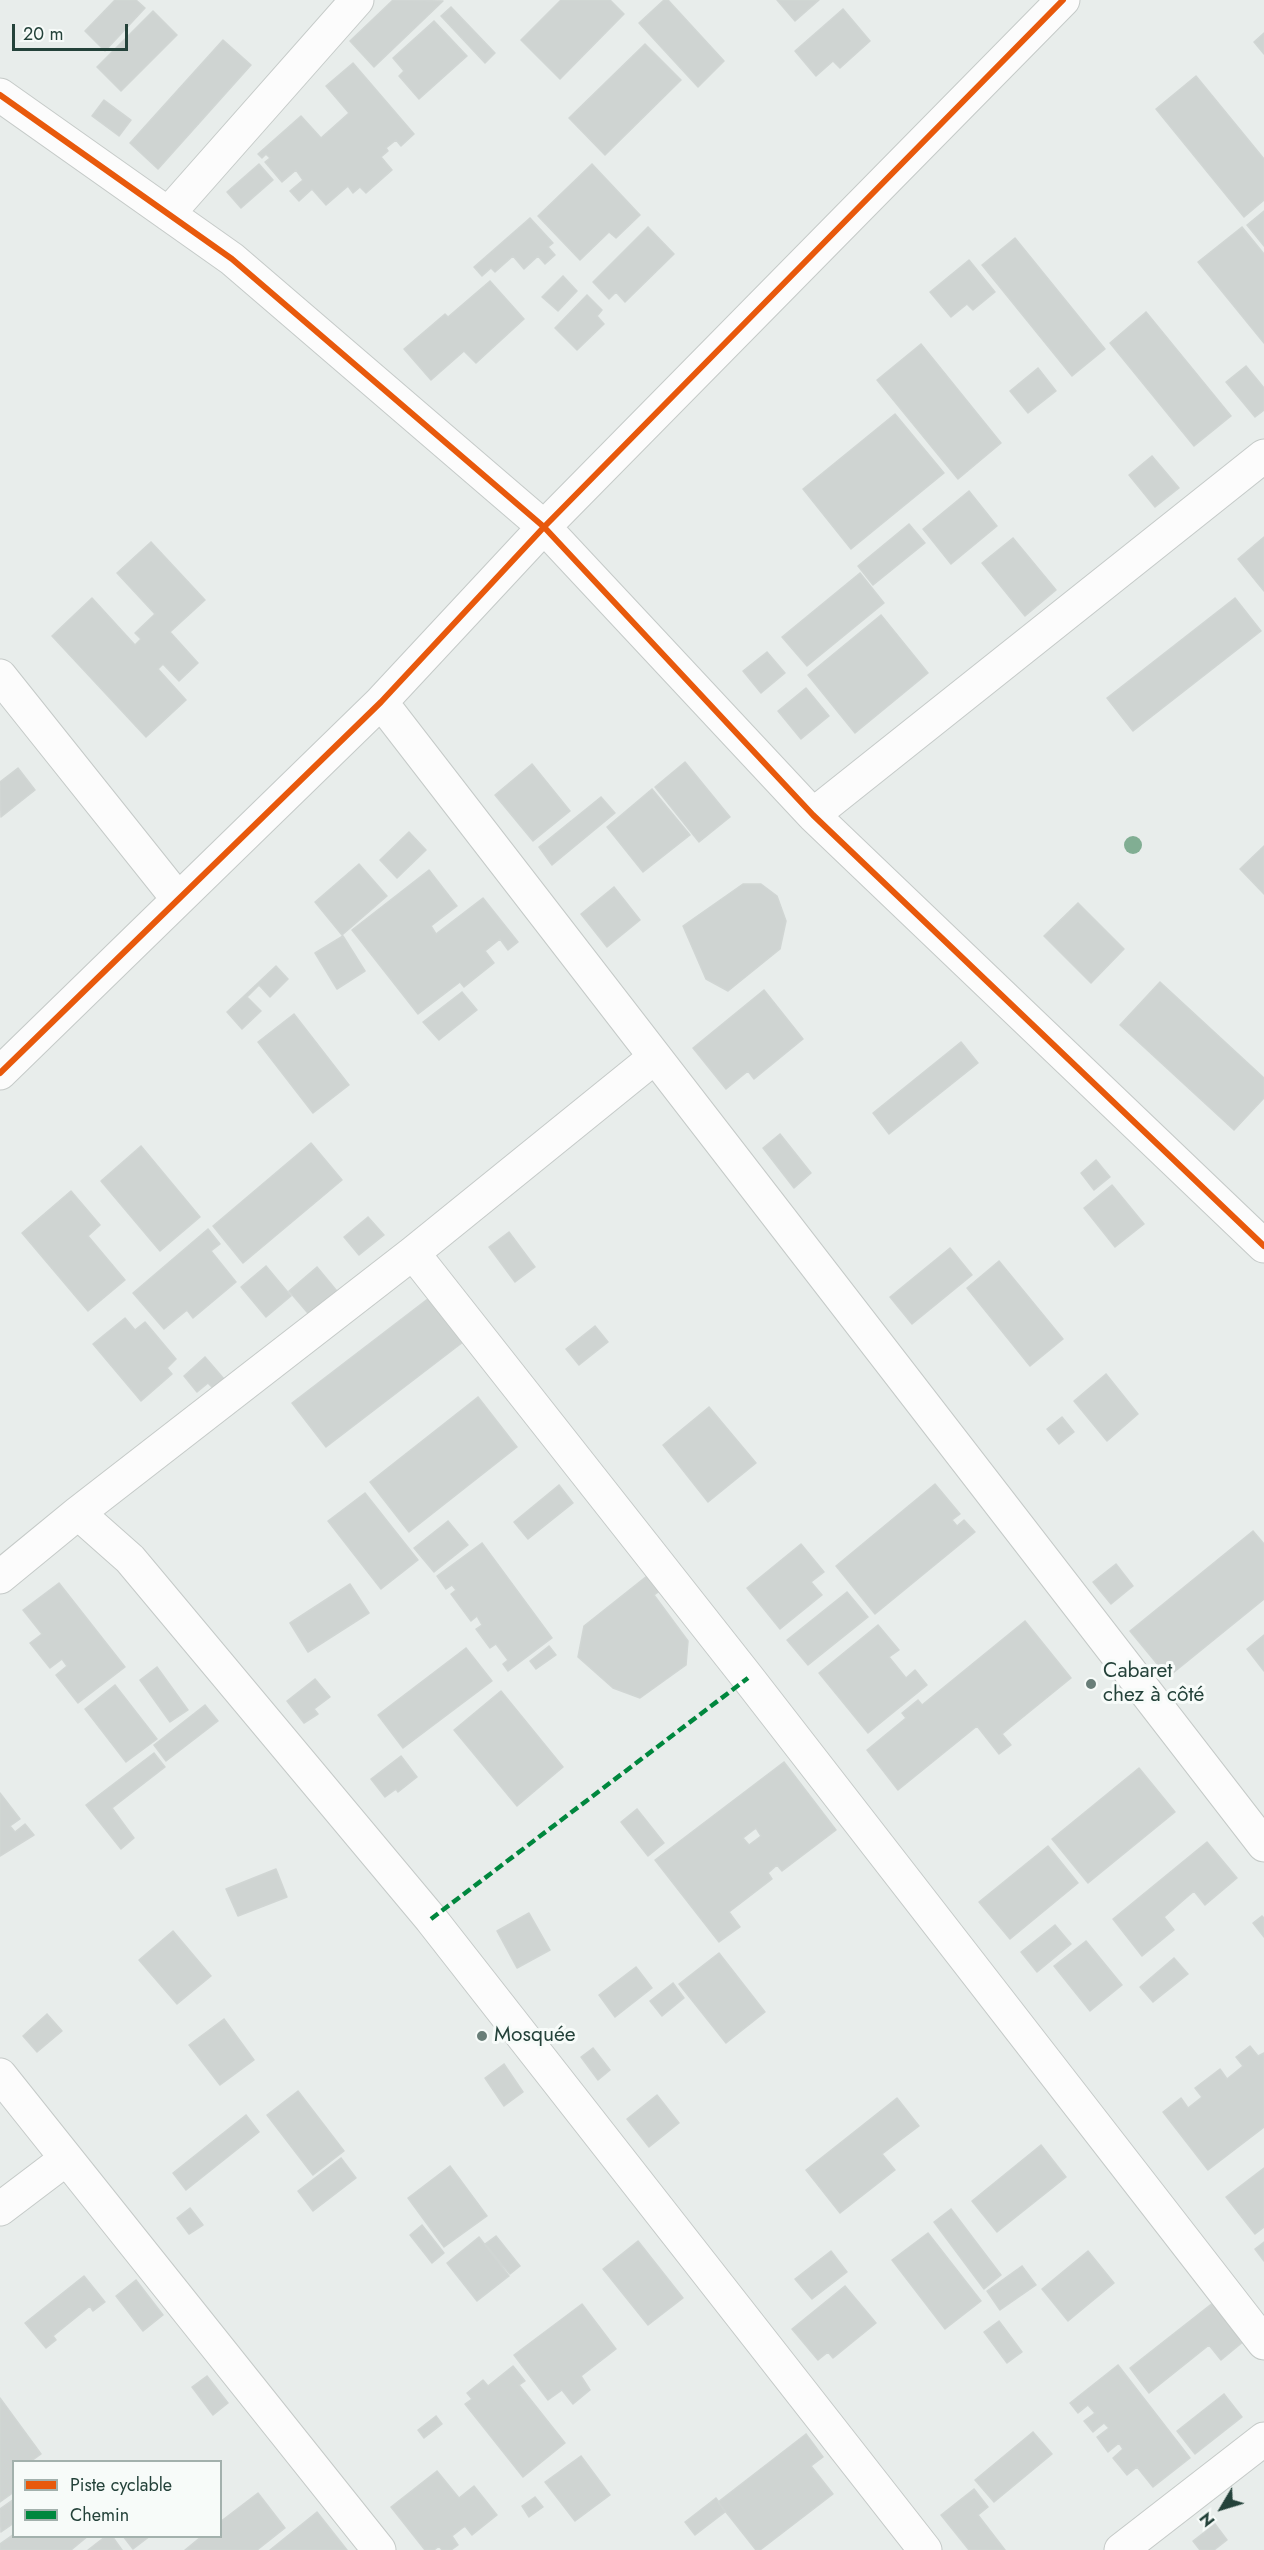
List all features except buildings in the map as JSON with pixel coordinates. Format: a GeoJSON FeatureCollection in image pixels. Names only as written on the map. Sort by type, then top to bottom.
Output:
{"type":"FeatureCollection","features":[{"type":"Feature","properties":{"kind":"street"},"geometry":{"type":"LineString","coordinates":[[168,214],[357,0]]}},
{"type":"Feature","properties":{"kind":"street"},"geometry":{"type":"LineString","coordinates":[[0,1073],[381,702],[543,527],[1063,0]]}},
{"type":"Feature","properties":{"kind":"street"},"geometry":{"type":"LineString","coordinates":[[0,95],[232,259],[543,527],[813,815],[1264,1246]]}},
{"type":"Feature","properties":{"kind":"street"},"geometry":{"type":"LineString","coordinates":[[813,815],[1264,456]]}},
{"type":"Feature","properties":{"kind":"street"},"geometry":{"type":"LineString","coordinates":[[0,676],[178,899]]}},
{"type":"Feature","properties":{"kind":"street"},"geometry":{"type":"LineString","coordinates":[[381,702],[1264,1845]]}},
{"type":"Feature","properties":{"kind":"street"},"geometry":{"type":"LineString","coordinates":[[0,1577],[78,1513],[412,1253],[655,1057]]}},
{"type":"Feature","properties":{"kind":"street"},"geometry":{"type":"LineString","coordinates":[[412,1253],[748,1678],[1264,2343]]}},
{"type":"Feature","properties":{"kind":"street"},"geometry":{"type":"LineString","coordinates":[[78,1513],[130,1559],[431,1919],[925,2550]]}},
{"type":"Feature","properties":{"kind":"street"},"geometry":{"type":"LineString","coordinates":[[0,2075],[379,2550]]}},
{"type":"Feature","properties":{"kind":"street"},"geometry":{"type":"LineString","coordinates":[[0,2209],[66,2159]]}},
{"type":"Feature","properties":{"kind":"street"},"geometry":{"type":"LineString","coordinates":[[1121,2550],[1264,2439]]}},
{"type":"Feature","properties":{"kind":"marked path"},"geometry":{"type":"LineString","coordinates":[[431,1919],[748,1678]]}},
{"type":"Feature","properties":{"kind":"cycle path"},"geometry":{"type":"LineString","coordinates":[[0,1073],[381,702],[544,527],[1063,0]]}},
{"type":"Feature","properties":{"kind":"cycle path"},"geometry":{"type":"LineString","coordinates":[[0,95],[232,259],[544,527],[813,815],[1264,1246]]}},
{"type":"Feature","properties":{"kind":"place","name":"Cabaret chez à côté"},"geometry":{"type":"Point","coordinates":[1091,1684]}},
{"type":"Feature","properties":{"kind":"place","name":"Mosquée"},"geometry":{"type":"Point","coordinates":[482,2036]}}]}
